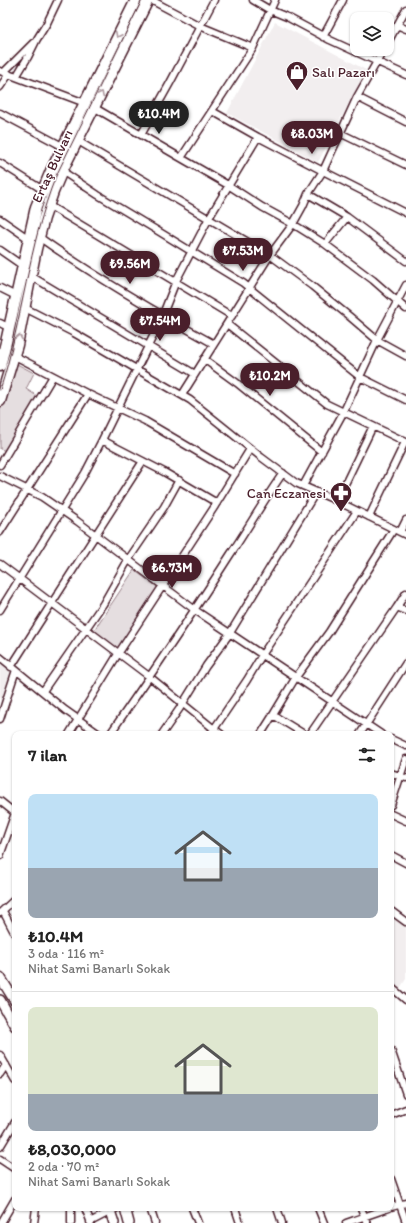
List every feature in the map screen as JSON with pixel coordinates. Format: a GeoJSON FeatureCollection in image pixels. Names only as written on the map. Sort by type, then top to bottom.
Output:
{"type":"FeatureCollection","features":[{"type":"Feature","properties":{"kind":"main road","name":"Ertaş Bulvarı"},"geometry":{"type":"LineString","coordinates":[[0,366],[5,326],[16,296],[36,207],[64,146],[136,0]]}},
{"type":"Feature","properties":{"kind":"main road","name":"Ertaş Bulvarı"},"geometry":{"type":"LineString","coordinates":[[0,401],[15,356],[39,237],[48,205],[62,171],[148,0]]}},
{"type":"Feature","properties":{"kind":"main road"},"geometry":{"type":"LineString","coordinates":[[0,977],[12,996]]}},
{"type":"Feature","properties":{"kind":"main road"},"geometry":{"type":"LineString","coordinates":[[0,1000],[12,1021]]}},
{"type":"Feature","properties":{"kind":"main road"},"geometry":{"type":"LineString","coordinates":[[112,1211],[114,1223]]}},
{"type":"Feature","properties":{"kind":"main road"},"geometry":{"type":"LineString","coordinates":[[126,1211],[129,1223]]}},
{"type":"Feature","properties":{"kind":"street"},"geometry":{"type":"LineString","coordinates":[[16,77],[37,38],[47,23],[58,0]]}},
{"type":"Feature","properties":{"kind":"street"},"geometry":{"type":"LineString","coordinates":[[151,0],[200,26],[253,48]]}},
{"type":"Feature","properties":{"kind":"street"},"geometry":{"type":"LineString","coordinates":[[141,134],[214,0]]}},
{"type":"Feature","properties":{"kind":"street"},"geometry":{"type":"LineString","coordinates":[[253,0],[323,37],[406,75]]}},
{"type":"Feature","properties":{"kind":"street"},"geometry":{"type":"LineString","coordinates":[[181,158],[253,48],[275,0]]}},
{"type":"Feature","properties":{"kind":"street"},"geometry":{"type":"LineString","coordinates":[[323,37],[343,0]]}},
{"type":"Feature","properties":{"kind":"street"},"geometry":{"type":"LineString","coordinates":[[394,31],[406,9]]}},
{"type":"Feature","properties":{"kind":"street"},"geometry":{"type":"LineString","coordinates":[[397,25],[406,29]]}},
{"type":"Feature","properties":{"kind":"street"},"geometry":{"type":"LineString","coordinates":[[0,87],[4,72],[37,38]]}},
{"type":"Feature","properties":{"kind":"street"},"geometry":{"type":"LineString","coordinates":[[182,395],[270,255],[293,224],[308,194],[323,171],[357,97],[380,56]]}},
{"type":"Feature","properties":{"kind":"street"},"geometry":{"type":"LineString","coordinates":[[4,72],[85,103]]}},
{"type":"Feature","properties":{"kind":"street"},"geometry":{"type":"LineString","coordinates":[[357,97],[406,122]]}},
{"type":"Feature","properties":{"kind":"street"},"geometry":{"type":"LineString","coordinates":[[95,108],[228,185],[324,244],[373,280],[406,309]]}},
{"type":"Feature","properties":{"kind":"street"},"geometry":{"type":"LineString","coordinates":[[212,111],[323,171],[406,212]]}},
{"type":"Feature","properties":{"kind":"street"},"geometry":{"type":"LineString","coordinates":[[0,113],[64,146]]}},
{"type":"Feature","properties":{"kind":"street"},"geometry":{"type":"LineString","coordinates":[[340,133],[406,165]]}},
{"type":"Feature","properties":{"kind":"street"},"geometry":{"type":"LineString","coordinates":[[0,610],[85,474],[163,315],[176,281],[209,218],[258,137]]}},
{"type":"Feature","properties":{"kind":"street"},"geometry":{"type":"LineString","coordinates":[[78,141],[270,255],[318,291],[377,340],[406,356]]}},
{"type":"Feature","properties":{"kind":"street"},"geometry":{"type":"LineString","coordinates":[[0,163],[43,190]]}},
{"type":"Feature","properties":{"kind":"street"},"geometry":{"type":"LineString","coordinates":[[62,171],[98,195],[249,288],[360,377],[406,400]]}},
{"type":"Feature","properties":{"kind":"street"},"geometry":{"type":"LineString","coordinates":[[308,194],[347,217],[406,261]]}},
{"type":"Feature","properties":{"kind":"street"},"geometry":{"type":"LineString","coordinates":[[48,205],[232,316]]}},
{"type":"Feature","properties":{"kind":"street"},"geometry":{"type":"LineString","coordinates":[[324,244],[347,217]]}},
{"type":"Feature","properties":{"kind":"street"},"geometry":{"type":"LineString","coordinates":[[0,219],[29,239]]}},
{"type":"Feature","properties":{"kind":"street"},"geometry":{"type":"LineString","coordinates":[[39,237],[71,260],[214,344]]}},
{"type":"Feature","properties":{"kind":"street"},"geometry":{"type":"LineString","coordinates":[[0,250],[23,266]]}},
{"type":"Feature","properties":{"kind":"street"},"geometry":{"type":"LineString","coordinates":[[31,276],[195,374]]}},
{"type":"Feature","properties":{"kind":"street"},"geometry":{"type":"LineString","coordinates":[[303,486],[344,411],[377,340],[406,285]]}},
{"type":"Feature","properties":{"kind":"street"},"geometry":{"type":"LineString","coordinates":[[0,288],[16,296]]}},
{"type":"Feature","properties":{"kind":"street"},"geometry":{"type":"LineString","coordinates":[[25,308],[74,333],[190,400],[250,449],[296,483],[335,500],[400,532]]}},
{"type":"Feature","properties":{"kind":"street"},"geometry":{"type":"LineString","coordinates":[[226,324],[327,404],[406,442],[369,517]]}},
{"type":"Feature","properties":{"kind":"street"},"geometry":{"type":"LineString","coordinates":[[15,356],[88,394],[151,424],[235,474]]}},
{"type":"Feature","properties":{"kind":"street"},"geometry":{"type":"LineString","coordinates":[[204,359],[237,383],[322,452]]}},
{"type":"Feature","properties":{"kind":"street"},"geometry":{"type":"LineString","coordinates":[[0,465],[17,439],[53,376]]}},
{"type":"Feature","properties":{"kind":"street"},"geometry":{"type":"LineString","coordinates":[[0,532],[88,394]]}},
{"type":"Feature","properties":{"kind":"street"},"geometry":{"type":"LineString","coordinates":[[335,500],[346,482],[373,426]]}},
{"type":"Feature","properties":{"kind":"street"},"geometry":{"type":"LineString","coordinates":[[102,440],[179,480],[217,502]]}},
{"type":"Feature","properties":{"kind":"street"},"geometry":{"type":"LineString","coordinates":[[71,731],[118,654],[164,586],[250,449]]}},
{"type":"Feature","properties":{"kind":"street"},"geometry":{"type":"LineString","coordinates":[[0,719],[13,668],[143,461]]}},
{"type":"Feature","properties":{"kind":"street"},"geometry":{"type":"LineString","coordinates":[[112,731],[150,677],[283,474]]}},
{"type":"Feature","properties":{"kind":"street"},"geometry":{"type":"LineString","coordinates":[[0,476],[42,497],[96,535],[194,610],[377,731]]}},
{"type":"Feature","properties":{"kind":"street"},"geometry":{"type":"LineString","coordinates":[[43,691],[103,604],[128,560],[164,507],[179,480]]}},
{"type":"Feature","properties":{"kind":"street"},"geometry":{"type":"LineString","coordinates":[[164,731],[183,704],[206,666],[230,633],[316,492]]}},
{"type":"Feature","properties":{"kind":"street"},"geometry":{"type":"LineString","coordinates":[[213,731],[248,680],[262,655],[357,511]]}},
{"type":"Feature","properties":{"kind":"street"},"geometry":{"type":"LineString","coordinates":[[263,731],[296,677],[400,532],[406,520]]}},
{"type":"Feature","properties":{"kind":"street"},"geometry":{"type":"LineString","coordinates":[[0,564],[150,677],[183,704],[211,731]]}},
{"type":"Feature","properties":{"kind":"street"},"geometry":{"type":"LineString","coordinates":[[312,731],[406,593]]}},
{"type":"Feature","properties":{"kind":"street"},"geometry":{"type":"LineString","coordinates":[[397,607],[406,611]]}},
{"type":"Feature","properties":{"kind":"street"},"geometry":{"type":"LineString","coordinates":[[0,657],[94,731]]}},
{"type":"Feature","properties":{"kind":"street"},"geometry":{"type":"LineString","coordinates":[[362,731],[406,663]]}},
{"type":"Feature","properties":{"kind":"street"},"geometry":{"type":"LineString","coordinates":[[273,715],[299,731]]}},
{"type":"Feature","properties":{"kind":"street"},"geometry":{"type":"LineString","coordinates":[[394,740],[406,746]]}},
{"type":"Feature","properties":{"kind":"street"},"geometry":{"type":"LineString","coordinates":[[394,798],[403,776],[406,759]]}},
{"type":"Feature","properties":{"kind":"street"},"geometry":{"type":"LineString","coordinates":[[0,802],[12,811]]}},
{"type":"Feature","properties":{"kind":"street"},"geometry":{"type":"LineString","coordinates":[[394,815],[406,821]]}},
{"type":"Feature","properties":{"kind":"street"},"geometry":{"type":"LineString","coordinates":[[0,856],[12,828]]}},
{"type":"Feature","properties":{"kind":"street"},"geometry":{"type":"LineString","coordinates":[[394,857],[406,863]]}},
{"type":"Feature","properties":{"kind":"street"},"geometry":{"type":"LineString","coordinates":[[12,902],[1,912],[12,929]]}},
{"type":"Feature","properties":{"kind":"street"},"geometry":{"type":"LineString","coordinates":[[394,913],[405,920]]}},
{"type":"Feature","properties":{"kind":"street"},"geometry":{"type":"LineString","coordinates":[[394,989],[405,998]]}},
{"type":"Feature","properties":{"kind":"street"},"geometry":{"type":"LineString","coordinates":[[0,1055],[12,1076]]}},
{"type":"Feature","properties":{"kind":"street"},"geometry":{"type":"LineString","coordinates":[[394,1059],[406,1094]]}},
{"type":"Feature","properties":{"kind":"street"},"geometry":{"type":"LineString","coordinates":[[0,1074],[6,1065]]}},
{"type":"Feature","properties":{"kind":"street"},"geometry":{"type":"LineString","coordinates":[[394,1114],[406,1109]]}},
{"type":"Feature","properties":{"kind":"street"},"geometry":{"type":"LineString","coordinates":[[0,1147],[12,1127]]}},
{"type":"Feature","properties":{"kind":"street"},"geometry":{"type":"LineString","coordinates":[[0,1159],[12,1167]]}},
{"type":"Feature","properties":{"kind":"street"},"geometry":{"type":"LineString","coordinates":[[394,1184],[403,1204],[406,1222]]}},
{"type":"Feature","properties":{"kind":"street"},"geometry":{"type":"LineString","coordinates":[[1,1223],[12,1204]]}},
{"type":"Feature","properties":{"kind":"street"},"geometry":{"type":"LineString","coordinates":[[34,1223],[36,1211]]}},
{"type":"Feature","properties":{"kind":"street"},"geometry":{"type":"LineString","coordinates":[[70,1223],[71,1211]]}},
{"type":"Feature","properties":{"kind":"street"},"geometry":{"type":"LineString","coordinates":[[86,1211],[91,1222],[109,1211]]}},
{"type":"Feature","properties":{"kind":"street"},"geometry":{"type":"LineString","coordinates":[[151,1211],[155,1223]]}},
{"type":"Feature","properties":{"kind":"street"},"geometry":{"type":"LineString","coordinates":[[193,1211],[198,1223]]}},
{"type":"Feature","properties":{"kind":"street"},"geometry":{"type":"LineString","coordinates":[[236,1211],[240,1223]]}},
{"type":"Feature","properties":{"kind":"street"},"geometry":{"type":"LineString","coordinates":[[277,1211],[282,1223]]}},
{"type":"Feature","properties":{"kind":"street"},"geometry":{"type":"LineString","coordinates":[[319,1211],[324,1223]]}},
{"type":"Feature","properties":{"kind":"street"},"geometry":{"type":"LineString","coordinates":[[346,1223],[365,1220],[384,1211]]}},
{"type":"Feature","properties":{"kind":"shaded area","name":"Salı Pazarı"},"geometry":{"type":"Polygon","coordinates":[[[275,22],[366,70],[318,162],[227,113],[275,22]]]}},
{"type":"Feature","properties":{"kind":"shaded area"},"geometry":{"type":"Polygon","coordinates":[[[17,364],[34,373],[26,389],[37,396],[7,451],[0,449],[0,409],[17,364]]]}},
{"type":"Feature","properties":{"kind":"shaded area"},"geometry":{"type":"Polygon","coordinates":[[[134,570],[160,589],[119,650],[94,630],[134,570]]]}},
{"type":"Feature","properties":{"kind":"shaded area"},"geometry":{"type":"Polygon","coordinates":[[[0,657],[16,670],[0,725],[0,657]]]}},
{"type":"Feature","properties":{"kind":"shaded area"},"geometry":{"type":"Polygon","coordinates":[[[394,918],[406,927],[406,979],[400,988],[394,983],[394,918]]]}},
{"type":"Feature","properties":{"kind":"tram line"},"geometry":{"type":"LineString","coordinates":[[0,390],[15,337],[32,256],[46,202],[56,176],[142,0]]}},
{"type":"Feature","properties":{"kind":"place","name":"Salı Pazarı"},"geometry":{"type":"Point","coordinates":[297,92]}},
{"type":"Feature","properties":{"kind":"place","name":"Can Eczanesi"},"geometry":{"type":"Point","coordinates":[341,512]}}]}
